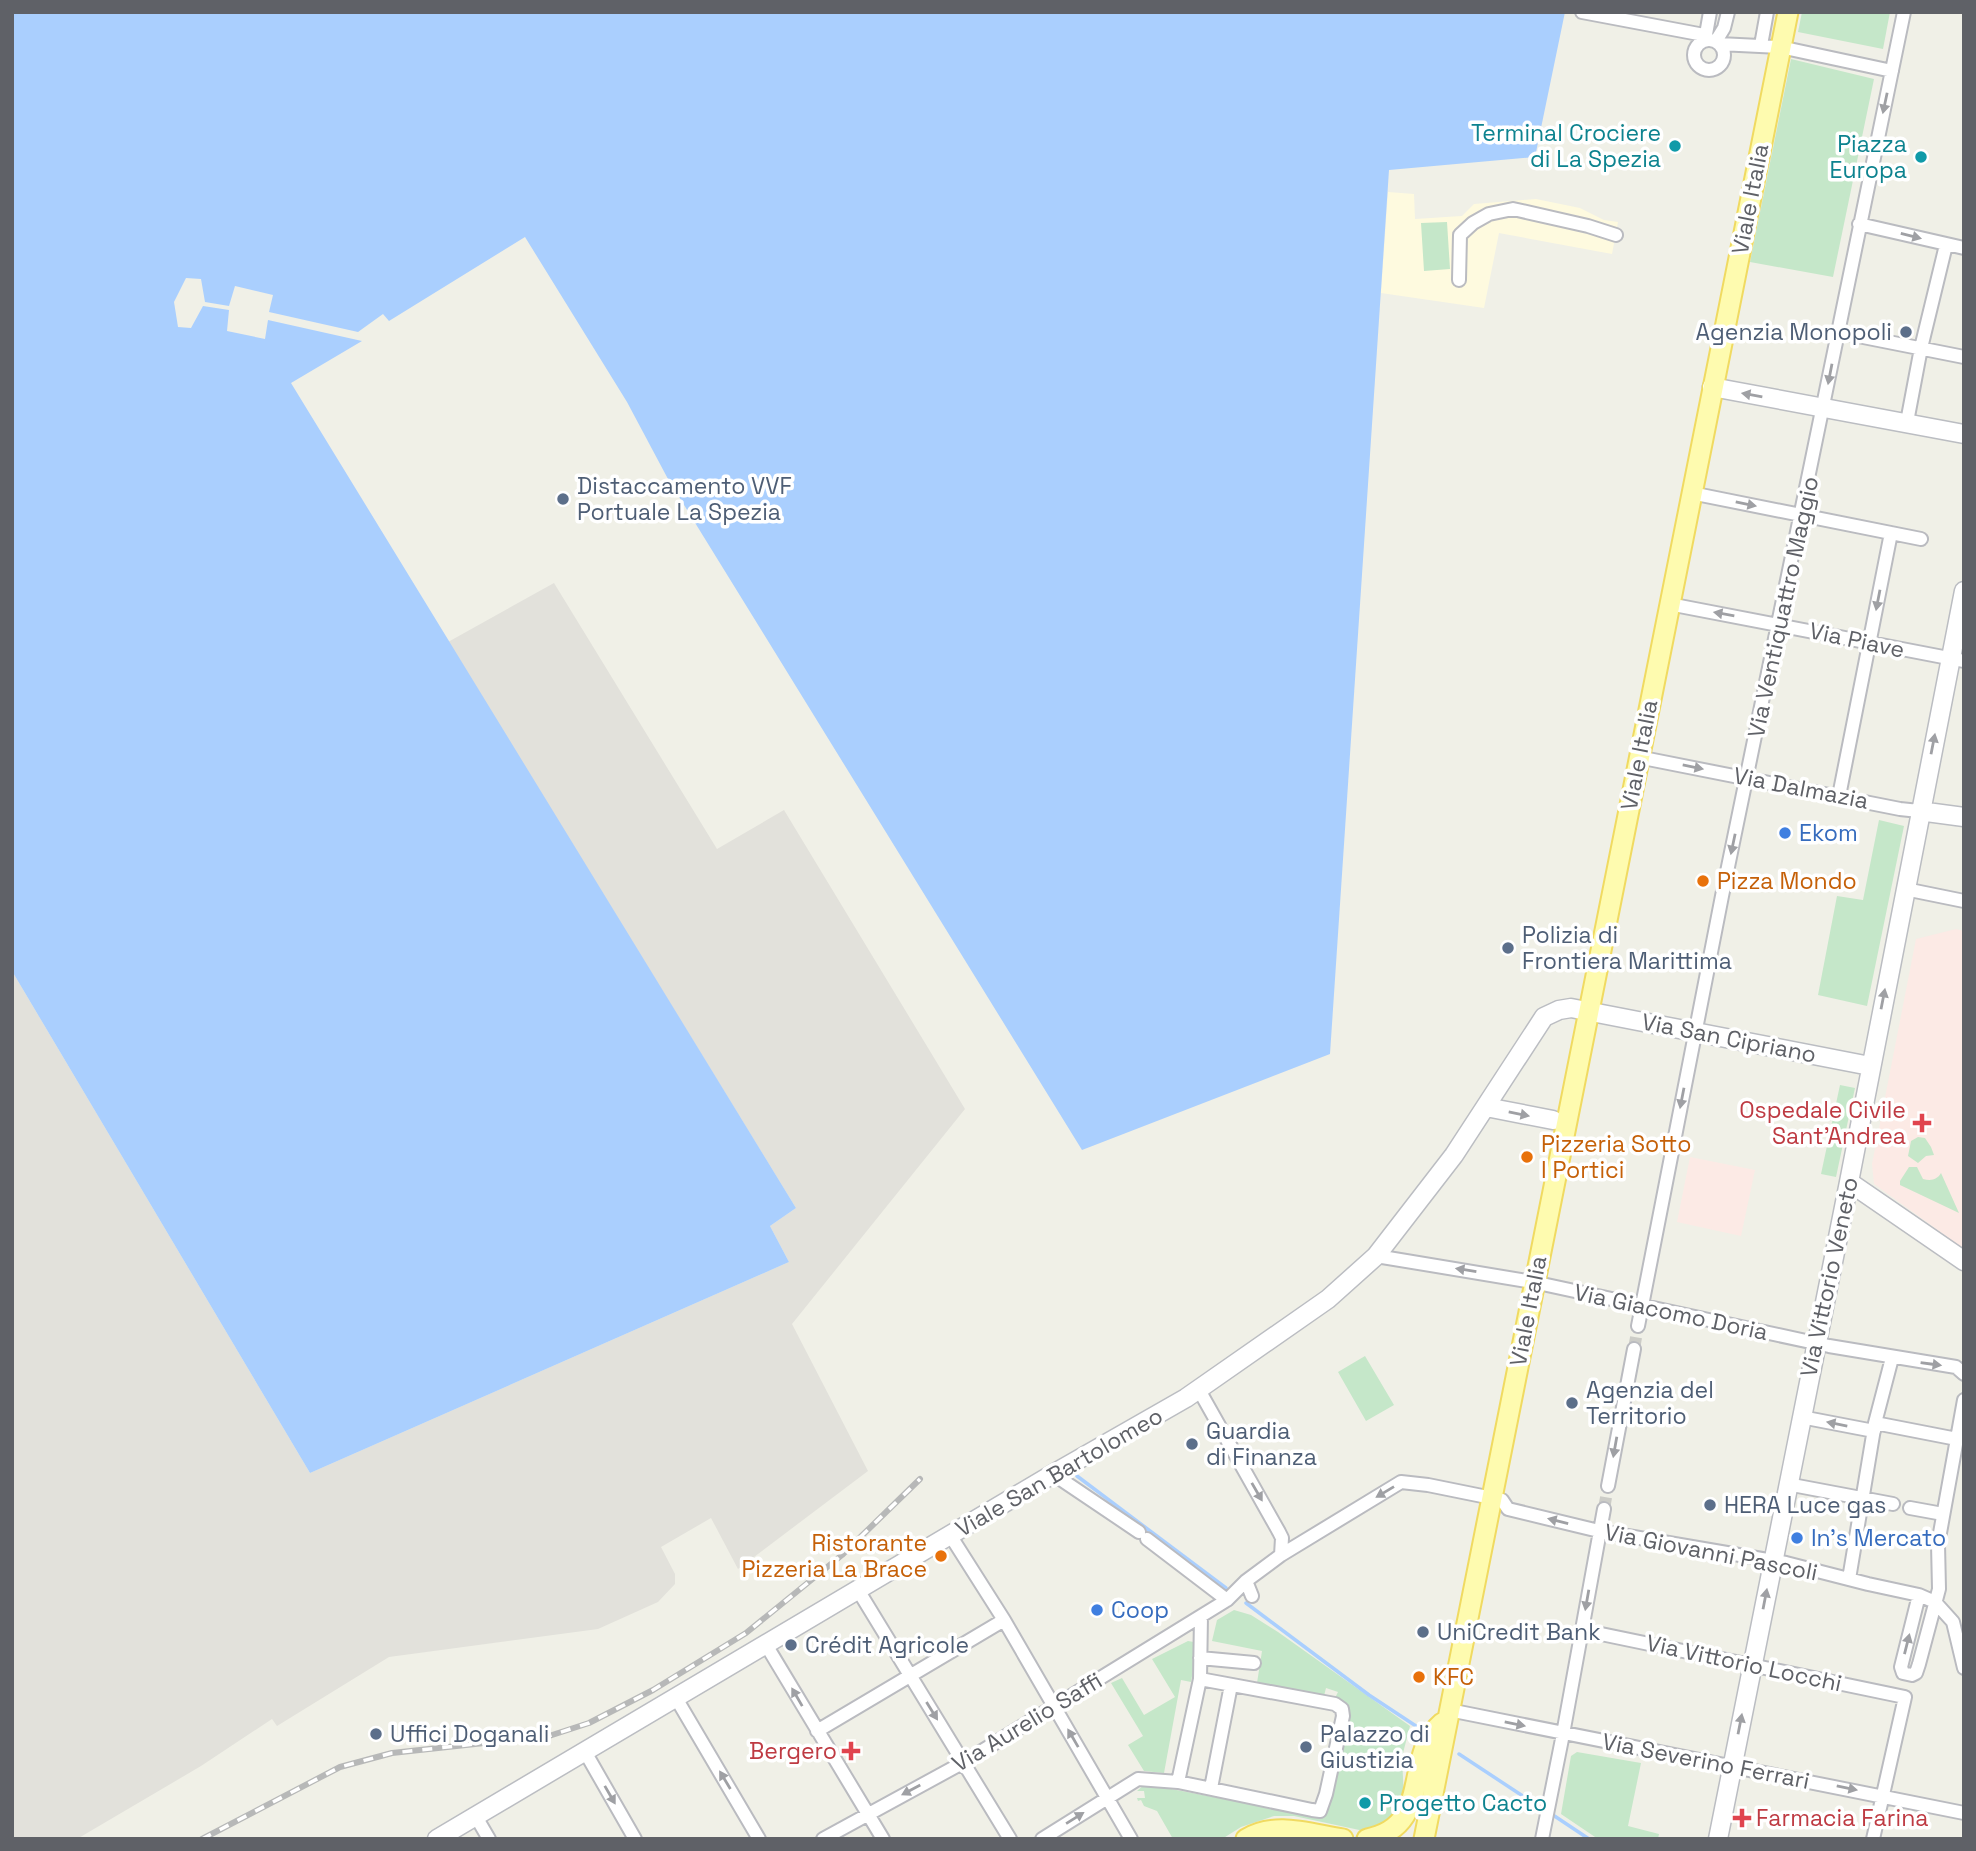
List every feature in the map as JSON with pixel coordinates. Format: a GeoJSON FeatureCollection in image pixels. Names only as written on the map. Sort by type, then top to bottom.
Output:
{"type":"FeatureCollection","features":[{"type":"Feature","properties":{"kind":"main road","name":"Viale Italia"},"geometry":{"type":"LineString","coordinates":[[1424,1839],[1787,12]]}},
{"type":"Feature","properties":{"kind":"main road"},"geometry":{"type":"LineString","coordinates":[[1367,1839],[1387,1833],[1400,1824],[1413,1796],[1425,1749],[1435,1729],[1447,1715]]}},
{"type":"Feature","properties":{"kind":"main road"},"geometry":{"type":"LineString","coordinates":[[1246,1839],[1275,1828],[1343,1839]]}},
{"type":"Feature","properties":{"kind":"street"},"geometry":{"type":"LineString","coordinates":[[1582,12],[1711,40],[1780,47],[1892,71]]}},
{"type":"Feature","properties":{"kind":"street"},"geometry":{"type":"LineString","coordinates":[[1710,12],[1711,40]]}},
{"type":"Feature","properties":{"kind":"street"},"geometry":{"type":"LineString","coordinates":[[1711,40],[1724,28],[1728,12]]}},
{"type":"Feature","properties":{"kind":"street"},"geometry":{"type":"LineString","coordinates":[[1761,44],[1767,12]]}},
{"type":"Feature","properties":{"kind":"street","name":"Via Ventiquattro Maggio"},"geometry":{"type":"LineString","coordinates":[[1638,1326],[1695,1031],[1904,12]]}},
{"type":"Feature","properties":{"kind":"street"},"geometry":{"type":"LineString","coordinates":[[1459,280],[1460,235],[1489,214],[1513,209],[1616,235]]}},
{"type":"Feature","properties":{"kind":"street"},"geometry":{"type":"LineString","coordinates":[[1503,211],[1504,215],[1517,220]]}},
{"type":"Feature","properties":{"kind":"street"},"geometry":{"type":"LineString","coordinates":[[1542,230],[1544,216]]}},
{"type":"Feature","properties":{"kind":"street"},"geometry":{"type":"LineString","coordinates":[[1859,225],[1964,248]]}},
{"type":"Feature","properties":{"kind":"street"},"geometry":{"type":"LineString","coordinates":[[1907,422],[1921,348],[1946,245]]}},
{"type":"Feature","properties":{"kind":"street"},"geometry":{"type":"LineString","coordinates":[[1838,332],[1964,357]]}},
{"type":"Feature","properties":{"kind":"street"},"geometry":{"type":"LineString","coordinates":[[1712,387],[1964,434]]}},
{"type":"Feature","properties":{"kind":"street"},"geometry":{"type":"LineString","coordinates":[[1691,493],[1921,539]]}},
{"type":"Feature","properties":{"kind":"street"},"geometry":{"type":"LineString","coordinates":[[1839,796],[1891,533]]}},
{"type":"Feature","properties":{"kind":"street","name":"Via Vittorio Veneto"},"geometry":{"type":"LineString","coordinates":[[1718,1839],[1849,1182],[1919,811],[1957,660],[1964,591]]}},
{"type":"Feature","properties":{"kind":"street","name":"Via Piave"},"geometry":{"type":"LineString","coordinates":[[1669,604],[1957,660]]}},
{"type":"Feature","properties":{"kind":"street","name":"Via Dalmazia"},"geometry":{"type":"LineString","coordinates":[[1638,757],[1919,811],[1964,817]]}},
{"type":"Feature","properties":{"kind":"street"},"geometry":{"type":"LineString","coordinates":[[1905,889],[1964,901]]}},
{"type":"Feature","properties":{"kind":"street","name":"Viale San Bartolomeo"},"geometry":{"type":"LineString","coordinates":[[436,1839],[1199,1390],[1328,1299],[1376,1255],[1454,1155],[1544,1017],[1571,1008],[1588,1011]]}},
{"type":"Feature","properties":{"kind":"street","name":"Via San Cipriano"},"geometry":{"type":"LineString","coordinates":[[1588,1011],[1870,1066]]}},
{"type":"Feature","properties":{"kind":"street"},"geometry":{"type":"LineString","coordinates":[[1486,1107],[1553,1120]]}},
{"type":"Feature","properties":{"kind":"street"},"geometry":{"type":"LineString","coordinates":[[1849,1182],[1964,1261]]}},
{"type":"Feature","properties":{"kind":"street","name":"Via Giacomo Doria"},"geometry":{"type":"LineString","coordinates":[[1376,1255],[1534,1282],[1816,1343],[1956,1367],[1964,1374]]}},
{"type":"Feature","properties":{"kind":"street"},"geometry":{"type":"LineString","coordinates":[[1608,1486],[1632,1355]]}},
{"type":"Feature","properties":{"kind":"street"},"geometry":{"type":"LineString","coordinates":[[1849,1579],[1874,1427],[1892,1358]]}},
{"type":"Feature","properties":{"kind":"street"},"geometry":{"type":"LineString","coordinates":[[1199,1390],[1282,1538],[1281,1555]]}},
{"type":"Feature","properties":{"kind":"street"},"geometry":{"type":"LineString","coordinates":[[1919,1595],[1902,1661],[1903,1673],[1912,1675],[1916,1673],[1939,1589],[1938,1544],[1964,1400]]}},
{"type":"Feature","properties":{"kind":"street"},"geometry":{"type":"LineString","coordinates":[[1801,1417],[1956,1439]]}},
{"type":"Feature","properties":{"kind":"street"},"geometry":{"type":"LineString","coordinates":[[1053,1474],[1143,1536],[1227,1600],[1246,1581],[1281,1555],[1401,1482],[1490,1498]]}},
{"type":"Feature","properties":{"kind":"street"},"geometry":{"type":"LineString","coordinates":[[1787,1484],[1893,1504]]}},
{"type":"Feature","properties":{"kind":"street","name":"Via Giovanni Pascoli"},"geometry":{"type":"LineString","coordinates":[[1490,1498],[1502,1500],[1508,1509],[1600,1531],[1773,1560],[1919,1595],[1935,1602]]}},
{"type":"Feature","properties":{"kind":"street"},"geometry":{"type":"LineString","coordinates":[[1910,1508],[1943,1514]]}},
{"type":"Feature","properties":{"kind":"street"},"geometry":{"type":"LineString","coordinates":[[1542,1839],[1604,1509]]}},
{"type":"Feature","properties":{"kind":"street"},"geometry":{"type":"LineString","coordinates":[[950,1535],[1004,1620],[1131,1839]]}},
{"type":"Feature","properties":{"kind":"street"},"geometry":{"type":"LineString","coordinates":[[1246,1581],[1252,1596]]}},
{"type":"Feature","properties":{"kind":"street"},"geometry":{"type":"LineString","coordinates":[[858,1590],[1010,1839]]}},
{"type":"Feature","properties":{"kind":"street","name":"Via Aurelio Saffi"},"geometry":{"type":"LineString","coordinates":[[823,1839],[964,1762],[1227,1600]]}},
{"type":"Feature","properties":{"kind":"street"},"geometry":{"type":"LineString","coordinates":[[1935,1602],[1953,1622],[1964,1668]]}},
{"type":"Feature","properties":{"kind":"street"},"geometry":{"type":"LineString","coordinates":[[1178,1782],[1200,1679],[1201,1616]]}},
{"type":"Feature","properties":{"kind":"street"},"geometry":{"type":"LineString","coordinates":[[817,1731],[1004,1620]]}},
{"type":"Feature","properties":{"kind":"street","name":"Via Vittorio Locchi"},"geometry":{"type":"LineString","coordinates":[[1582,1630],[1905,1697],[1882,1796]]}},
{"type":"Feature","properties":{"kind":"street"},"geometry":{"type":"LineString","coordinates":[[765,1643],[883,1839]]}},
{"type":"Feature","properties":{"kind":"street"},"geometry":{"type":"LineString","coordinates":[[1200,1658],[1254,1663]]}},
{"type":"Feature","properties":{"kind":"street"},"geometry":{"type":"LineString","coordinates":[[1042,1839],[1139,1779],[1178,1782],[1320,1811],[1343,1716],[1342,1709],[1335,1704],[1200,1679]]}},
{"type":"Feature","properties":{"kind":"street"},"geometry":{"type":"LineString","coordinates":[[1211,1788],[1231,1685]]}},
{"type":"Feature","properties":{"kind":"street"},"geometry":{"type":"LineString","coordinates":[[676,1698],[760,1839]]}},
{"type":"Feature","properties":{"kind":"street","name":"Via Severino Ferrari"},"geometry":{"type":"LineString","coordinates":[[1447,1715],[1732,1765],[1964,1813]]}},
{"type":"Feature","properties":{"kind":"street"},"geometry":{"type":"LineString","coordinates":[[584,1750],[635,1839]]}},
{"type":"Feature","properties":{"kind":"street"},"geometry":{"type":"LineString","coordinates":[[1873,1839],[1882,1796]]}},
{"type":"Feature","properties":{"kind":"street"},"geometry":{"type":"LineString","coordinates":[[475,1815],[489,1839]]}},
{"type":"Feature","properties":{"kind":"shaded area"},"geometry":{"type":"Polygon","coordinates":[[[1388,192],[1414,194],[1415,219],[1462,216],[1474,204],[1536,199],[1580,208],[1604,220],[1618,222],[1612,254],[1499,233],[1484,308],[1381,293],[1388,192]]]}},
{"type":"Feature","properties":{"kind":"shaded area"},"geometry":{"type":"Polygon","coordinates":[[[554,583],[717,849],[784,810],[965,1109],[792,1324],[868,1471],[738,1569],[711,1518],[661,1547],[675,1574],[675,1584],[658,1602],[598,1629],[389,1657],[277,1726],[272,1719],[201,1766],[77,1839],[12,1839],[12,971],[310,1473],[789,1262],[770,1226],[796,1208],[448,642],[554,583]]]}},
{"type":"Feature","properties":{"kind":"shaded area","name":"Ospedale Civile Sant'Andrea"},"geometry":{"type":"Polygon","coordinates":[[[1956,929],[1964,931],[1964,1249],[1874,1184],[1872,1164],[1916,939],[1956,929]]]}},
{"type":"Feature","properties":{"kind":"shaded area"},"geometry":{"type":"Polygon","coordinates":[[[1690,1157],[1755,1170],[1741,1236],[1677,1222],[1690,1157]]]}},
{"type":"Feature","properties":{"kind":"green space"},"geometry":{"type":"Polygon","coordinates":[[[1802,12],[1890,12],[1883,49],[1798,32],[1802,12]]]}},
{"type":"Feature","properties":{"kind":"green space"},"geometry":{"type":"Polygon","coordinates":[[[1791,59],[1874,79],[1833,277],[1750,262],[1791,59]]]}},
{"type":"Feature","properties":{"kind":"green space"},"geometry":{"type":"Polygon","coordinates":[[[1447,222],[1450,269],[1424,271],[1421,223],[1447,222]]]}},
{"type":"Feature","properties":{"kind":"green space"},"geometry":{"type":"Polygon","coordinates":[[[1879,820],[1904,826],[1867,1006],[1818,995],[1837,896],[1863,900],[1879,820]]]}},
{"type":"Feature","properties":{"kind":"green space"},"geometry":{"type":"Polygon","coordinates":[[[1840,1085],[1855,1088],[1836,1177],[1821,1174],[1840,1085]]]}},
{"type":"Feature","properties":{"kind":"green space"},"geometry":{"type":"Polygon","coordinates":[[[1918,1137],[1925,1138],[1934,1155],[1926,1156],[1918,1163],[1908,1156],[1911,1141],[1918,1137]]]}},
{"type":"Feature","properties":{"kind":"green space"},"geometry":{"type":"Polygon","coordinates":[[[1909,1167],[1917,1167],[1926,1180],[1936,1179],[1941,1173],[1959,1213],[1900,1185],[1909,1167]]]}},
{"type":"Feature","properties":{"kind":"green space"},"geometry":{"type":"Polygon","coordinates":[[[1365,1356],[1394,1405],[1366,1421],[1338,1372],[1365,1356]]]}},
{"type":"Feature","properties":{"kind":"green space"},"geometry":{"type":"Polygon","coordinates":[[[1234,1610],[1251,1615],[1278,1632],[1410,1726],[1402,1757],[1404,1799],[1396,1818],[1382,1828],[1364,1831],[1294,1816],[1274,1816],[1241,1827],[1222,1839],[1173,1839],[1157,1811],[1144,1806],[1141,1800],[1138,1801],[1137,1798],[1145,1798],[1144,1791],[1137,1791],[1145,1784],[1312,1816],[1346,1717],[1335,1698],[1338,1692],[1326,1688],[1324,1696],[1257,1683],[1262,1651],[1212,1641],[1217,1620],[1234,1610]]]}},
{"type":"Feature","properties":{"kind":"green space"},"geometry":{"type":"Polygon","coordinates":[[[1188,1641],[1194,1642],[1196,1653],[1191,1682],[1181,1680],[1164,1773],[1144,1771],[1128,1745],[1143,1736],[1111,1683],[1122,1678],[1144,1715],[1175,1697],[1152,1659],[1188,1641]]]}},
{"type":"Feature","properties":{"kind":"green space"},"geometry":{"type":"Polygon","coordinates":[[[1577,1752],[1641,1763],[1628,1826],[1659,1834],[1658,1839],[1598,1839],[1561,1814],[1571,1756],[1577,1752]]]}},
{"type":"Feature","properties":{"kind":"water"},"geometry":{"type":"Polygon","coordinates":[[[12,12],[1565,12],[1535,157],[1389,170],[1330,1054],[1082,1150],[668,479],[627,402],[525,237],[389,321],[383,314],[358,332],[269,312],[273,295],[235,286],[229,306],[205,302],[201,279],[186,278],[174,302],[178,327],[191,328],[203,306],[229,310],[227,331],[265,339],[268,320],[362,341],[291,383],[796,1208],[770,1226],[789,1262],[310,1473],[12,971],[12,12]]]}},
{"type":"Feature","properties":{"kind":"waterway"},"geometry":{"type":"LineString","coordinates":[[1077,1476],[1226,1588]]}},
{"type":"Feature","properties":{"kind":"waterway"},"geometry":{"type":"LineString","coordinates":[[1246,1603],[1369,1695],[1422,1730]]}},
{"type":"Feature","properties":{"kind":"waterway"},"geometry":{"type":"LineString","coordinates":[[1459,1754],[1541,1808]]}},
{"type":"Feature","properties":{"kind":"waterway"},"geometry":{"type":"LineString","coordinates":[[1553,1815],[1589,1839]]}},
{"type":"Feature","properties":{"kind":"tunnel"},"geometry":{"type":"LineString","coordinates":[[1634,1349],[1638,1326]]}},
{"type":"Feature","properties":{"kind":"tunnel"},"geometry":{"type":"LineString","coordinates":[[1604,1509],[1608,1486]]}},
{"type":"Feature","properties":{"kind":"railway"},"geometry":{"type":"LineString","coordinates":[[202,1839],[340,1767],[392,1753],[549,1736],[589,1723],[653,1690],[746,1633],[842,1555],[920,1479]]}},
{"type":"Feature","properties":{"kind":"place","name":"Terminal Crociere di La Spezia"},"geometry":{"type":"Point","coordinates":[1675,146]}},
{"type":"Feature","properties":{"kind":"place","name":"Piazza Europa"},"geometry":{"type":"Point","coordinates":[1921,157]}},
{"type":"Feature","properties":{"kind":"place","name":"Agenzia Monopoli"},"geometry":{"type":"Point","coordinates":[1906,332]}},
{"type":"Feature","properties":{"kind":"place","name":"Distaccamento VVF Portuale La Spezia"},"geometry":{"type":"Point","coordinates":[563,499]}},
{"type":"Feature","properties":{"kind":"place","name":"Ekom"},"geometry":{"type":"Point","coordinates":[1785,833]}},
{"type":"Feature","properties":{"kind":"place","name":"Pizza Mondo"},"geometry":{"type":"Point","coordinates":[1703,881]}},
{"type":"Feature","properties":{"kind":"place","name":"Polizia di Frontiera Marittima"},"geometry":{"type":"Point","coordinates":[1508,948]}},
{"type":"Feature","properties":{"kind":"place","name":"Ospedale Civile Sant'Andrea"},"geometry":{"type":"Point","coordinates":[1922,1123]}},
{"type":"Feature","properties":{"kind":"place","name":"Pizzeria Sotto I Portici"},"geometry":{"type":"Point","coordinates":[1527,1157]}},
{"type":"Feature","properties":{"kind":"place","name":"Agenzia del Territorio"},"geometry":{"type":"Point","coordinates":[1572,1403]}},
{"type":"Feature","properties":{"kind":"place","name":"Guardia di Finanza"},"geometry":{"type":"Point","coordinates":[1192,1444]}},
{"type":"Feature","properties":{"kind":"place","name":"HERA Luce gas"},"geometry":{"type":"Point","coordinates":[1710,1505]}},
{"type":"Feature","properties":{"kind":"place","name":"In's Mercato"},"geometry":{"type":"Point","coordinates":[1797,1538]}},
{"type":"Feature","properties":{"kind":"place","name":"Ristorante Pizzeria La Brace"},"geometry":{"type":"Point","coordinates":[941,1556]}},
{"type":"Feature","properties":{"kind":"place","name":"Coop"},"geometry":{"type":"Point","coordinates":[1097,1610]}},
{"type":"Feature","properties":{"kind":"place","name":"UniCredit Bank"},"geometry":{"type":"Point","coordinates":[1423,1632]}},
{"type":"Feature","properties":{"kind":"place","name":"Crédit Agricole"},"geometry":{"type":"Point","coordinates":[791,1645]}},
{"type":"Feature","properties":{"kind":"place","name":"KFC"},"geometry":{"type":"Point","coordinates":[1419,1677]}},
{"type":"Feature","properties":{"kind":"place","name":"Uffici Doganali"},"geometry":{"type":"Point","coordinates":[376,1734]}},
{"type":"Feature","properties":{"kind":"place","name":"Palazzo di Giustizia"},"geometry":{"type":"Point","coordinates":[1306,1747]}},
{"type":"Feature","properties":{"kind":"place","name":"Bergero"},"geometry":{"type":"Point","coordinates":[851,1751]}},
{"type":"Feature","properties":{"kind":"place","name":"Progetto Cacto"},"geometry":{"type":"Point","coordinates":[1365,1803]}},
{"type":"Feature","properties":{"kind":"place","name":"Farmacia Farina"},"geometry":{"type":"Point","coordinates":[1742,1818]}}]}
